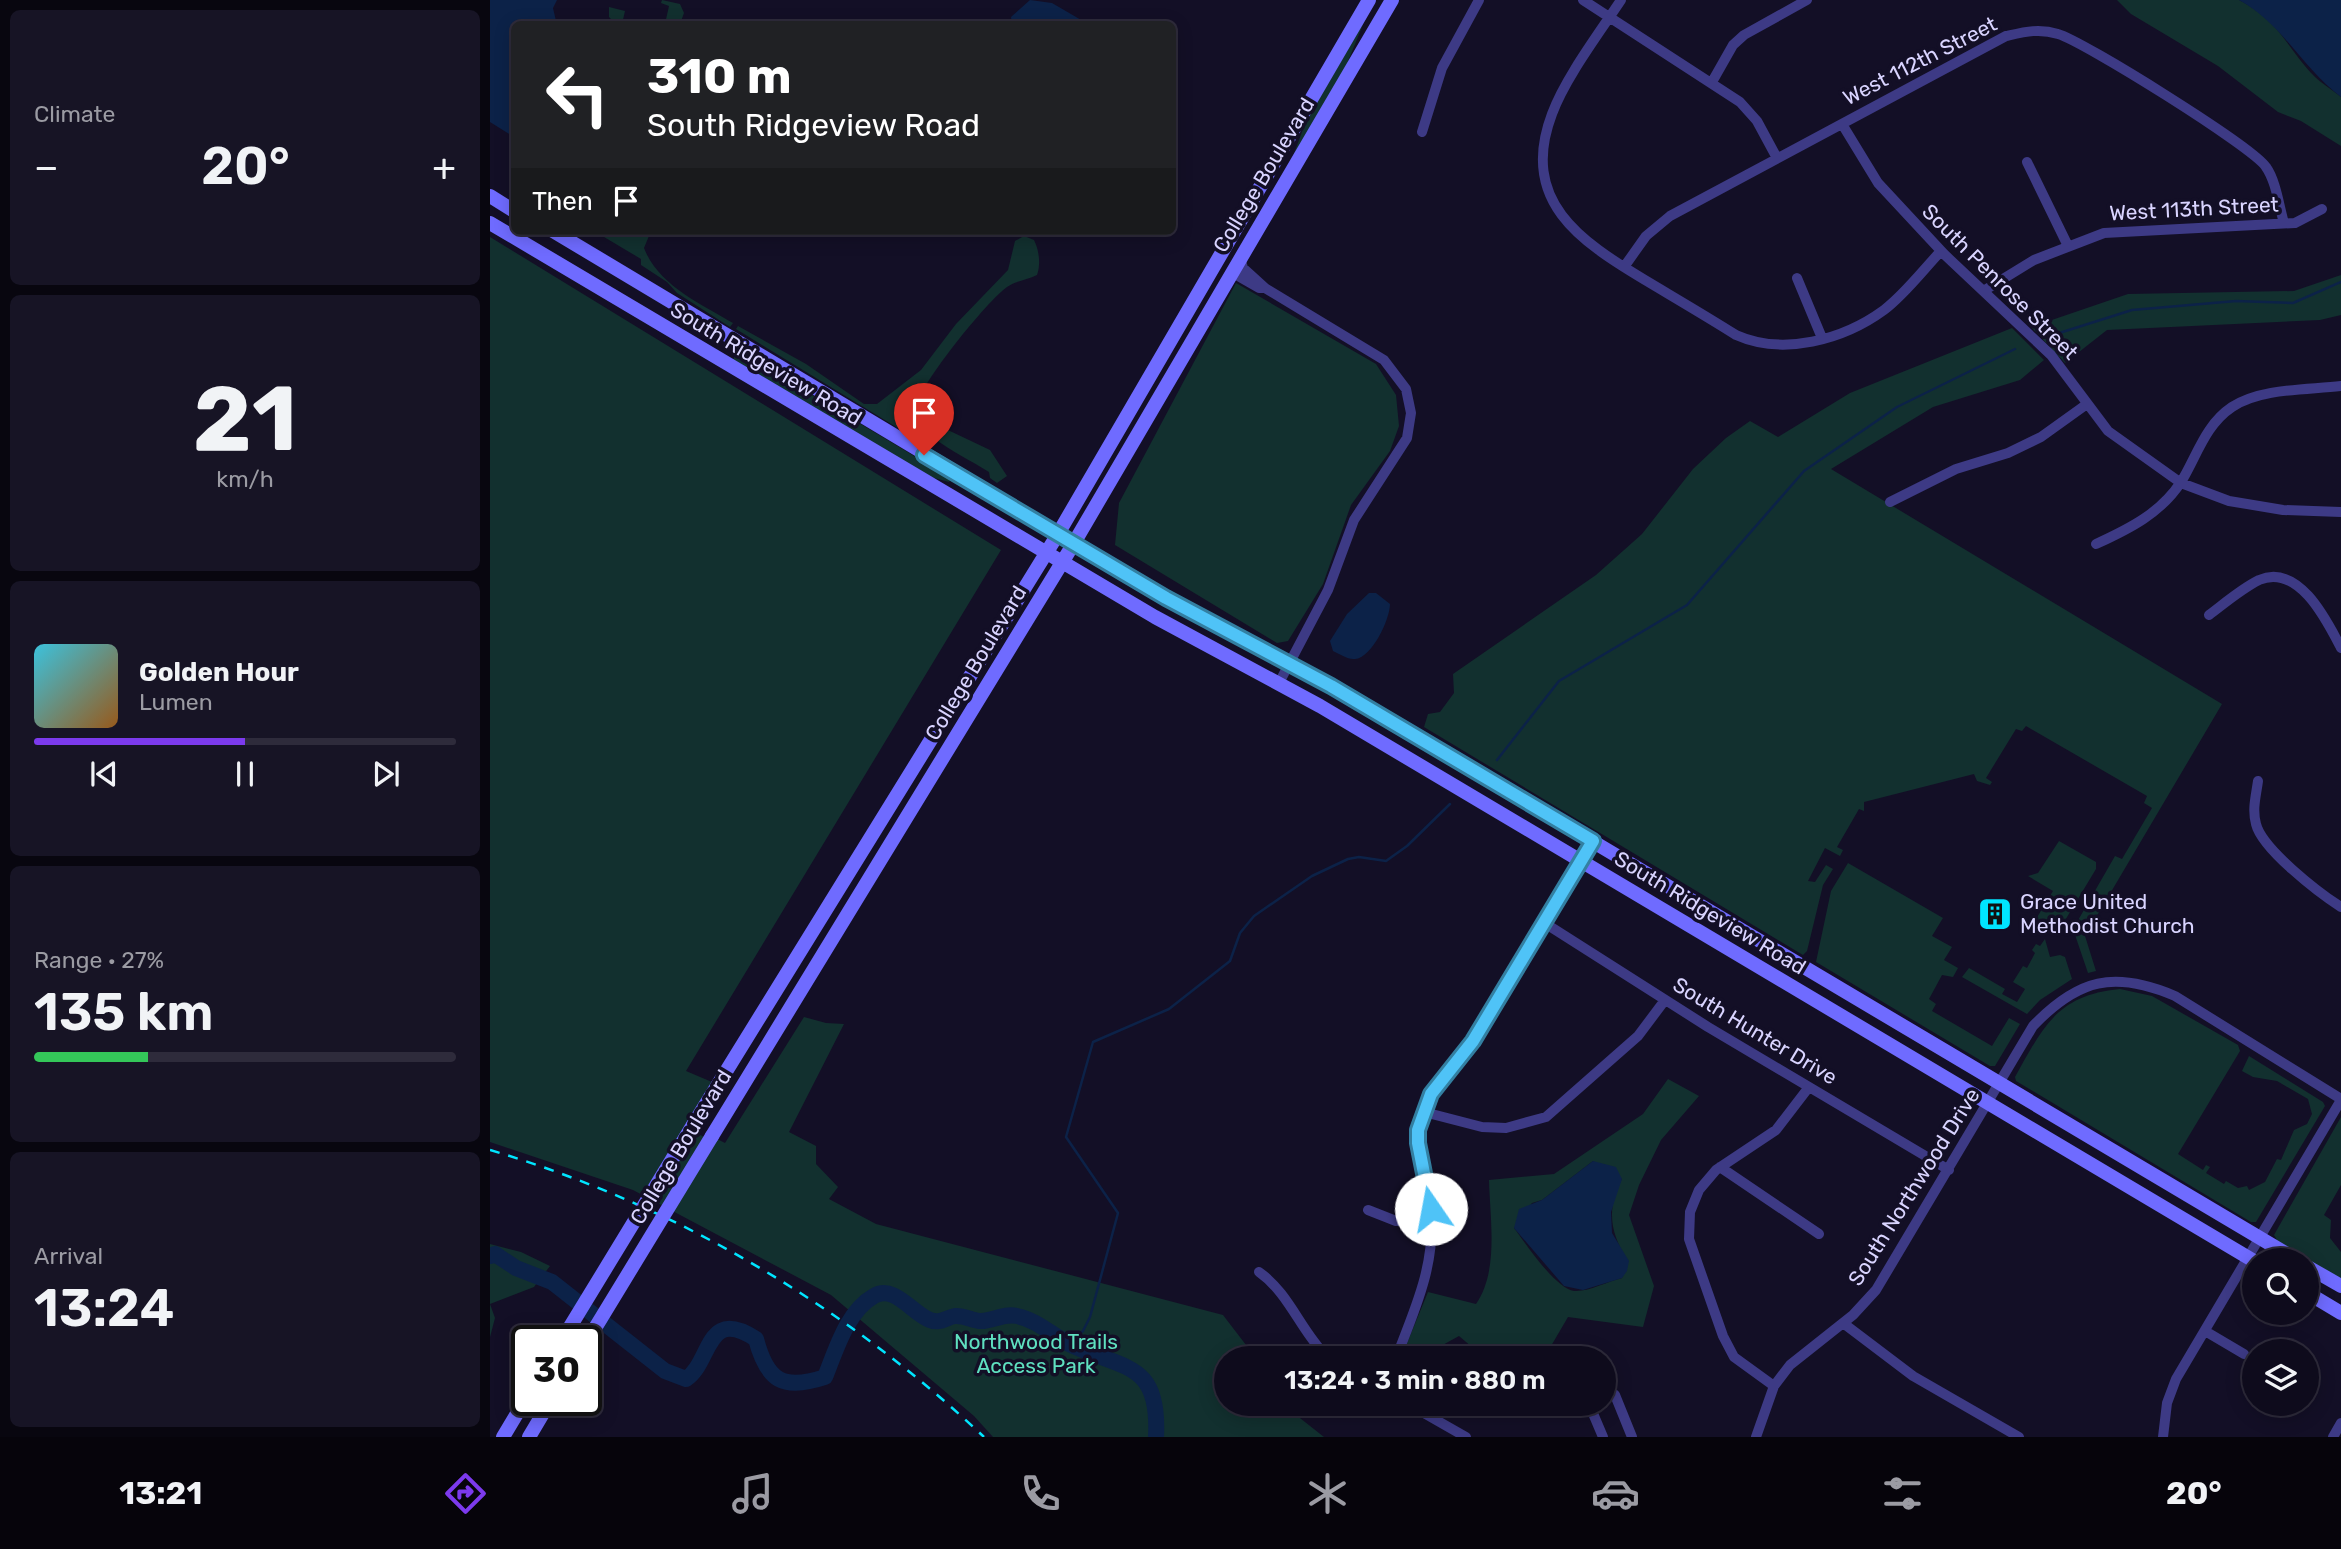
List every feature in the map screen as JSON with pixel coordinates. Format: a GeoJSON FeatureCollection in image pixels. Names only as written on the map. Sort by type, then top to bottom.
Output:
{"type":"FeatureCollection","features":[{"type":"Feature","properties":{"kind":"main road","name":"College Boulevard"},"geometry":{"type":"LineString","coordinates":[[571,1325],[1058,534],[1368,0]]}},
{"type":"Feature","properties":{"kind":"main road","name":"College Boulevard"},"geometry":{"type":"LineString","coordinates":[[597,1325],[1063,562],[1392,0]]}},
{"type":"Feature","properties":{"kind":"main road"},"geometry":{"type":"LineString","coordinates":[[490,196],[511,209]]}},
{"type":"Feature","properties":{"kind":"main road","name":"South Ridgeview Road"},"geometry":{"type":"LineString","coordinates":[[490,223],[1155,617],[1279,683],[1581,860],[2242,1253]]}},
{"type":"Feature","properties":{"kind":"main road","name":"South Ridgeview Road"},"geometry":{"type":"LineString","coordinates":[[560,235],[1166,598],[1289,662],[2277,1248]]}},
{"type":"Feature","properties":{"kind":"main road"},"geometry":{"type":"LineString","coordinates":[[2319,1273],[2341,1286]]}},
{"type":"Feature","properties":{"kind":"main road"},"geometry":{"type":"LineString","coordinates":[[2319,1300],[2341,1313]]}},
{"type":"Feature","properties":{"kind":"main road"},"geometry":{"type":"LineString","coordinates":[[503,1437],[516,1416]]}},
{"type":"Feature","properties":{"kind":"main road"},"geometry":{"type":"LineString","coordinates":[[529,1437],[541,1416]]}},
{"type":"Feature","properties":{"kind":"street"},"geometry":{"type":"LineString","coordinates":[[1422,132],[1442,68],[1479,0]]}},
{"type":"Feature","properties":{"kind":"street"},"geometry":{"type":"LineString","coordinates":[[1583,0],[1740,102],[1757,121],[1777,158]]}},
{"type":"Feature","properties":{"kind":"street"},"geometry":{"type":"LineString","coordinates":[[1621,0],[1552,112],[1543,160],[1551,196],[1567,224],[1589,245],[1754,343],[1794,346],[1822,338],[1886,309],[1941,251]]}},
{"type":"Feature","properties":{"kind":"street"},"geometry":{"type":"LineString","coordinates":[[1712,82],[1733,45],[1745,35],[1807,0]]}},
{"type":"Feature","properties":{"kind":"street","name":"West 112th Street"},"geometry":{"type":"LineString","coordinates":[[1624,267],[1646,236],[1660,222],[2006,36],[2032,29],[2059,34],[2239,143],[2266,167],[2284,223]]}},
{"type":"Feature","properties":{"kind":"street","name":"South Penrose Street"},"geometry":{"type":"LineString","coordinates":[[1842,124],[1878,183],[1941,251],[1985,290],[2050,355],[2108,431],[2181,483],[2229,501],[2283,510],[2341,512]]}},
{"type":"Feature","properties":{"kind":"street"},"geometry":{"type":"LineString","coordinates":[[2027,162],[2068,246]]}},
{"type":"Feature","properties":{"kind":"street","name":"West 113th Street"},"geometry":{"type":"LineString","coordinates":[[1985,290],[2034,260],[2104,233],[2295,223],[2322,209]]}},
{"type":"Feature","properties":{"kind":"street"},"geometry":{"type":"LineString","coordinates":[[1218,258],[1244,268],[1265,288],[1373,352],[1393,369],[1409,400],[1410,425],[1400,451],[1354,520],[1332,581],[1279,683]]}},
{"type":"Feature","properties":{"kind":"street"},"geometry":{"type":"LineString","coordinates":[[1235,266],[1259,288],[1265,288]]}},
{"type":"Feature","properties":{"kind":"street"},"geometry":{"type":"LineString","coordinates":[[1797,278],[1822,338]]}},
{"type":"Feature","properties":{"kind":"street"},"geometry":{"type":"LineString","coordinates":[[2096,544],[2133,527],[2158,509],[2181,483],[2213,424],[2231,407],[2253,397],[2341,386]]}},
{"type":"Feature","properties":{"kind":"street"},"geometry":{"type":"LineString","coordinates":[[1890,502],[1956,469],[2008,453],[2041,436],[2087,404]]}},
{"type":"Feature","properties":{"kind":"street"},"geometry":{"type":"LineString","coordinates":[[2208,615],[2262,579],[2282,579],[2296,585],[2313,600],[2341,648]]}},
{"type":"Feature","properties":{"kind":"street"},"geometry":{"type":"LineString","coordinates":[[2258,781],[2253,808],[2256,827],[2298,875],[2341,907]]}},
{"type":"Feature","properties":{"kind":"street"},"geometry":{"type":"LineString","coordinates":[[1400,1346],[1430,1265],[1432,1222],[1418,1143],[1424,1112],[1431,1094],[1473,1041],[1593,841]]}},
{"type":"Feature","properties":{"kind":"street","name":"South Hunter Drive"},"geometry":{"type":"LineString","coordinates":[[1543,922],[1665,1000],[1949,1170]]}},
{"type":"Feature","properties":{"kind":"street","name":"South Northwood Drive"},"geometry":{"type":"LineString","coordinates":[[1756,1437],[1774,1386],[1810,1347],[1843,1323],[1876,1290],[2034,1026],[2056,1003],[2084,986],[2127,981],[2151,986],[2175,996],[2341,1100]]}},
{"type":"Feature","properties":{"kind":"street"},"geometry":{"type":"LineString","coordinates":[[1424,1112],[1494,1128],[1515,1128],[1546,1117],[1638,1036],[1665,1000]]}},
{"type":"Feature","properties":{"kind":"street"},"geometry":{"type":"LineString","coordinates":[[1774,1386],[1734,1357],[1723,1336],[1689,1239],[1690,1212],[1699,1190],[1720,1167],[1776,1130],[1809,1087]]}},
{"type":"Feature","properties":{"kind":"street"},"geometry":{"type":"LineString","coordinates":[[2258,1248],[2341,1100]]}},
{"type":"Feature","properties":{"kind":"street"},"geometry":{"type":"LineString","coordinates":[[1720,1167],[1819,1234]]}},
{"type":"Feature","properties":{"kind":"street"},"geometry":{"type":"LineString","coordinates":[[1368,1210],[1396,1221],[1432,1222]]}},
{"type":"Feature","properties":{"kind":"street"},"geometry":{"type":"LineString","coordinates":[[1259,1272],[1280,1290],[1318,1346]]}},
{"type":"Feature","properties":{"kind":"street"},"geometry":{"type":"LineString","coordinates":[[2162,1437],[2170,1395],[2205,1331],[2242,1274]]}},
{"type":"Feature","properties":{"kind":"street"},"geometry":{"type":"LineString","coordinates":[[1843,1323],[1913,1376],[2019,1437]]}},
{"type":"Feature","properties":{"kind":"street"},"geometry":{"type":"LineString","coordinates":[[2205,1331],[2242,1353]]}},
{"type":"Feature","properties":{"kind":"street"},"geometry":{"type":"LineString","coordinates":[[1616,1397],[1632,1437]]}},
{"type":"Feature","properties":{"kind":"street"},"geometry":{"type":"LineString","coordinates":[[1429,1416],[1466,1437]]}},
{"type":"Feature","properties":{"kind":"street"},"geometry":{"type":"LineString","coordinates":[[1593,1416],[1599,1436]]}},
{"type":"Feature","properties":{"kind":"street"},"geometry":{"type":"LineString","coordinates":[[2333,1437],[2341,1423]]}},
{"type":"Feature","properties":{"kind":"green space"},"geometry":{"type":"Polygon","coordinates":[[[662,0],[680,4],[684,13],[681,21],[666,21],[669,6],[661,3],[662,0]]]}},
{"type":"Feature","properties":{"kind":"green space"},"geometry":{"type":"Polygon","coordinates":[[[2117,0],[2239,0],[2253,9],[2274,26],[2315,77],[2341,97],[2341,146],[2301,121],[2278,112],[2218,66],[2131,14],[2117,0]]]}},
{"type":"Feature","properties":{"kind":"green space"},"geometry":{"type":"Polygon","coordinates":[[[609,7],[625,11],[623,21],[613,21],[609,17],[609,7]]]}},
{"type":"Feature","properties":{"kind":"green space"},"geometry":{"type":"Polygon","coordinates":[[[1364,22],[1342,76],[1292,159],[1306,121],[1364,22]]]}},
{"type":"Feature","properties":{"kind":"green space"},"geometry":{"type":"Polygon","coordinates":[[[601,235],[649,235],[644,248],[659,273],[694,301],[733,323],[730,327],[677,293],[667,282],[641,265],[641,259],[601,235]]]}},
{"type":"Feature","properties":{"kind":"green space"},"geometry":{"type":"Polygon","coordinates":[[[1024,236],[1034,240],[1037,248],[1037,275],[1010,285],[985,308],[942,362],[917,405],[919,412],[931,422],[990,450],[1007,476],[997,483],[990,478],[989,472],[934,438],[922,440],[901,430],[736,329],[738,326],[806,364],[864,404],[877,404],[921,370],[956,324],[1008,270],[1015,241],[1024,236]]]}},
{"type":"Feature","properties":{"kind":"green space","name":"Northwood Trails Access Park"},"geometry":{"type":"Polygon","coordinates":[[[490,237],[1001,550],[686,1071],[719,1085],[692,1130],[714,1143],[717,1139],[725,1143],[804,1017],[826,1023],[844,1024],[789,1132],[816,1146],[816,1164],[838,1187],[829,1199],[876,1224],[1223,1315],[1247,1346],[1214,1346],[1214,1416],[1297,1416],[1324,1437],[993,1437],[974,1416],[831,1295],[633,1190],[490,1142],[490,237]]]}},
{"type":"Feature","properties":{"kind":"green space"},"geometry":{"type":"Polygon","coordinates":[[[2341,275],[2341,315],[2320,320],[2107,330],[2065,363],[2031,327],[2128,294],[2294,291],[2341,275]]]}},
{"type":"Feature","properties":{"kind":"green space"},"geometry":{"type":"Polygon","coordinates":[[[1236,283],[1376,364],[1396,395],[1399,426],[1390,451],[1351,505],[1323,584],[1288,641],[1277,643],[1115,545],[1119,503],[1236,283]]]}},
{"type":"Feature","properties":{"kind":"green space"},"geometry":{"type":"Polygon","coordinates":[[[2012,328],[2044,360],[2020,380],[1933,407],[1831,469],[2222,704],[2085,936],[2096,971],[2088,973],[2073,929],[2115,856],[2122,859],[2152,808],[2144,803],[2147,796],[2026,726],[2022,731],[2016,729],[1986,778],[1992,782],[1990,785],[1977,781],[1974,774],[1864,802],[1864,811],[1859,809],[1837,847],[1843,850],[1840,856],[1825,848],[1808,881],[1815,882],[1826,865],[1833,869],[1823,885],[1807,951],[1803,955],[1424,727],[1428,714],[1440,712],[1454,693],[1453,674],[1596,575],[1642,534],[1693,469],[1726,438],[1750,421],[1778,437],[1850,393],[2012,328]]]}},
{"type":"Feature","properties":{"kind":"green space"},"geometry":{"type":"Polygon","coordinates":[[[736,353],[742,353],[951,478],[949,482],[927,476],[733,360],[736,353]]]}},
{"type":"Feature","properties":{"kind":"green space"},"geometry":{"type":"Polygon","coordinates":[[[2059,841],[2096,862],[2096,869],[2061,927],[2053,928],[2036,919],[2053,891],[2028,876],[2038,873],[2059,841]]]}},
{"type":"Feature","properties":{"kind":"green space"},"geometry":{"type":"Polygon","coordinates":[[[1848,863],[1943,918],[1932,936],[1952,947],[1944,960],[1958,968],[1953,977],[1942,975],[1929,999],[1936,1004],[1932,1011],[1992,1046],[2009,1018],[2020,1024],[1995,1066],[1990,1066],[1816,962],[1831,891],[1848,863]]]}},
{"type":"Feature","properties":{"kind":"green space"},"geometry":{"type":"Polygon","coordinates":[[[2045,939],[2050,957],[2065,957],[2072,979],[2040,1000],[2027,1014],[1962,977],[1969,968],[2005,989],[2002,994],[2017,1002],[2025,989],[2013,982],[2023,966],[2027,968],[2035,953],[2032,950],[2036,944],[2040,946],[2045,939]]]}},
{"type":"Feature","properties":{"kind":"green space"},"geometry":{"type":"Polygon","coordinates":[[[2120,989],[2152,996],[2238,1045],[2240,1051],[2178,1154],[2203,1170],[2206,1165],[2210,1167],[2206,1173],[2224,1184],[2226,1181],[2238,1188],[2247,1186],[2249,1190],[2265,1182],[2277,1159],[2281,1160],[2294,1130],[2307,1124],[2312,1114],[2308,1099],[2277,1081],[2253,1077],[2242,1071],[2249,1056],[2323,1102],[2325,1106],[2256,1222],[2251,1222],[2016,1081],[2015,1077],[2034,1043],[2054,1016],[2081,998],[2120,989]]]}},
{"type":"Feature","properties":{"kind":"green space"},"geometry":{"type":"Polygon","coordinates":[[[1668,1079],[1699,1096],[1661,1140],[1639,1185],[1629,1215],[1654,1286],[1643,1327],[1568,1317],[1551,1346],[1471,1346],[1459,1336],[1441,1346],[1406,1346],[1428,1292],[1476,1304],[1483,1291],[1492,1244],[1489,1180],[1554,1174],[1643,1114],[1668,1079]],[[1593,1161],[1542,1200],[1532,1203],[1514,1228],[1541,1264],[1566,1288],[1574,1291],[1586,1290],[1622,1278],[1628,1261],[1617,1241],[1612,1221],[1617,1190],[1622,1179],[1593,1161]]]}},
{"type":"Feature","properties":{"kind":"green space"},"geometry":{"type":"Polygon","coordinates":[[[2341,1117],[2341,1185],[2324,1215],[2331,1220],[2330,1238],[2341,1252],[2341,1282],[2319,1269],[2319,1248],[2285,1248],[2274,1235],[2341,1117]]]}},
{"type":"Feature","properties":{"kind":"green space"},"geometry":{"type":"Polygon","coordinates":[[[490,1244],[521,1252],[550,1266],[534,1287],[490,1304],[490,1244]]]}},
{"type":"Feature","properties":{"kind":"green space"},"geometry":{"type":"Polygon","coordinates":[[[490,1304],[495,1318],[490,1337],[490,1304]]]}},
{"type":"Feature","properties":{"kind":"water"},"geometry":{"type":"Polygon","coordinates":[[[490,0],[557,0],[553,8],[556,21],[511,21],[511,135],[490,122],[490,0]]]}},
{"type":"Feature","properties":{"kind":"water"},"geometry":{"type":"Polygon","coordinates":[[[1030,0],[1052,3],[1083,21],[1012,21],[1011,17],[1030,0]]]}},
{"type":"Feature","properties":{"kind":"water"},"geometry":{"type":"Polygon","coordinates":[[[2239,0],[2341,0],[2341,97],[2315,73],[2268,21],[2239,0]]]}},
{"type":"Feature","properties":{"kind":"water"},"geometry":{"type":"Polygon","coordinates":[[[1369,593],[1376,593],[1390,604],[1387,619],[1368,652],[1361,657],[1350,659],[1333,651],[1330,641],[1347,614],[1369,593]]]}},
{"type":"Feature","properties":{"kind":"water"},"geometry":{"type":"Polygon","coordinates":[[[1593,1161],[1616,1167],[1622,1179],[1611,1212],[1612,1233],[1629,1261],[1622,1278],[1583,1290],[1564,1286],[1514,1228],[1519,1209],[1542,1200],[1593,1161]]]}},
{"type":"Feature","properties":{"kind":"waterway"},"geometry":{"type":"LineString","coordinates":[[2053,335],[2132,310],[2236,301],[2293,303],[2341,282]]}},
{"type":"Feature","properties":{"kind":"waterway"},"geometry":{"type":"LineString","coordinates":[[1497,760],[1559,681],[1687,605],[1804,471],[1897,407],[2015,349]]}},
{"type":"Feature","properties":{"kind":"waterway"},"geometry":{"type":"LineString","coordinates":[[1068,1343],[1083,1331],[1090,1317],[1118,1213],[1066,1137],[1093,1042],[1169,1009],[1230,961],[1240,933],[1254,916],[1312,876],[1348,859],[1359,857],[1386,861],[1407,846],[1450,804]]}},
{"type":"Feature","properties":{"kind":"waterway"},"geometry":{"type":"LineString","coordinates":[[490,1256],[495,1254],[516,1268],[552,1282],[665,1371],[686,1379],[701,1361],[712,1340],[727,1329],[756,1339],[766,1365],[779,1379],[798,1383],[825,1377],[838,1343],[856,1311],[881,1293],[896,1296],[934,1321],[955,1316],[981,1321],[1017,1316],[1038,1324],[1069,1344],[1135,1372],[1145,1381],[1152,1394],[1156,1412],[1156,1437]]}},
{"type":"Feature","properties":{"kind":"railway"},"geometry":{"type":"LineString","coordinates":[[490,1150],[625,1199],[754,1264],[815,1302],[873,1344],[930,1389],[984,1437]]}},
{"type":"Feature","properties":{"kind":"place","name":"Grace United Methodist Church"},"geometry":{"type":"Point","coordinates":[1995,914]}},
{"type":"Feature","properties":{"kind":"route"},"geometry":{"type":"LineString","coordinates":[[924,455],[1166,598],[1331,686],[1593,841],[1473,1041],[1431,1094],[1418,1130],[1418,1143],[1431,1209]]}}]}
